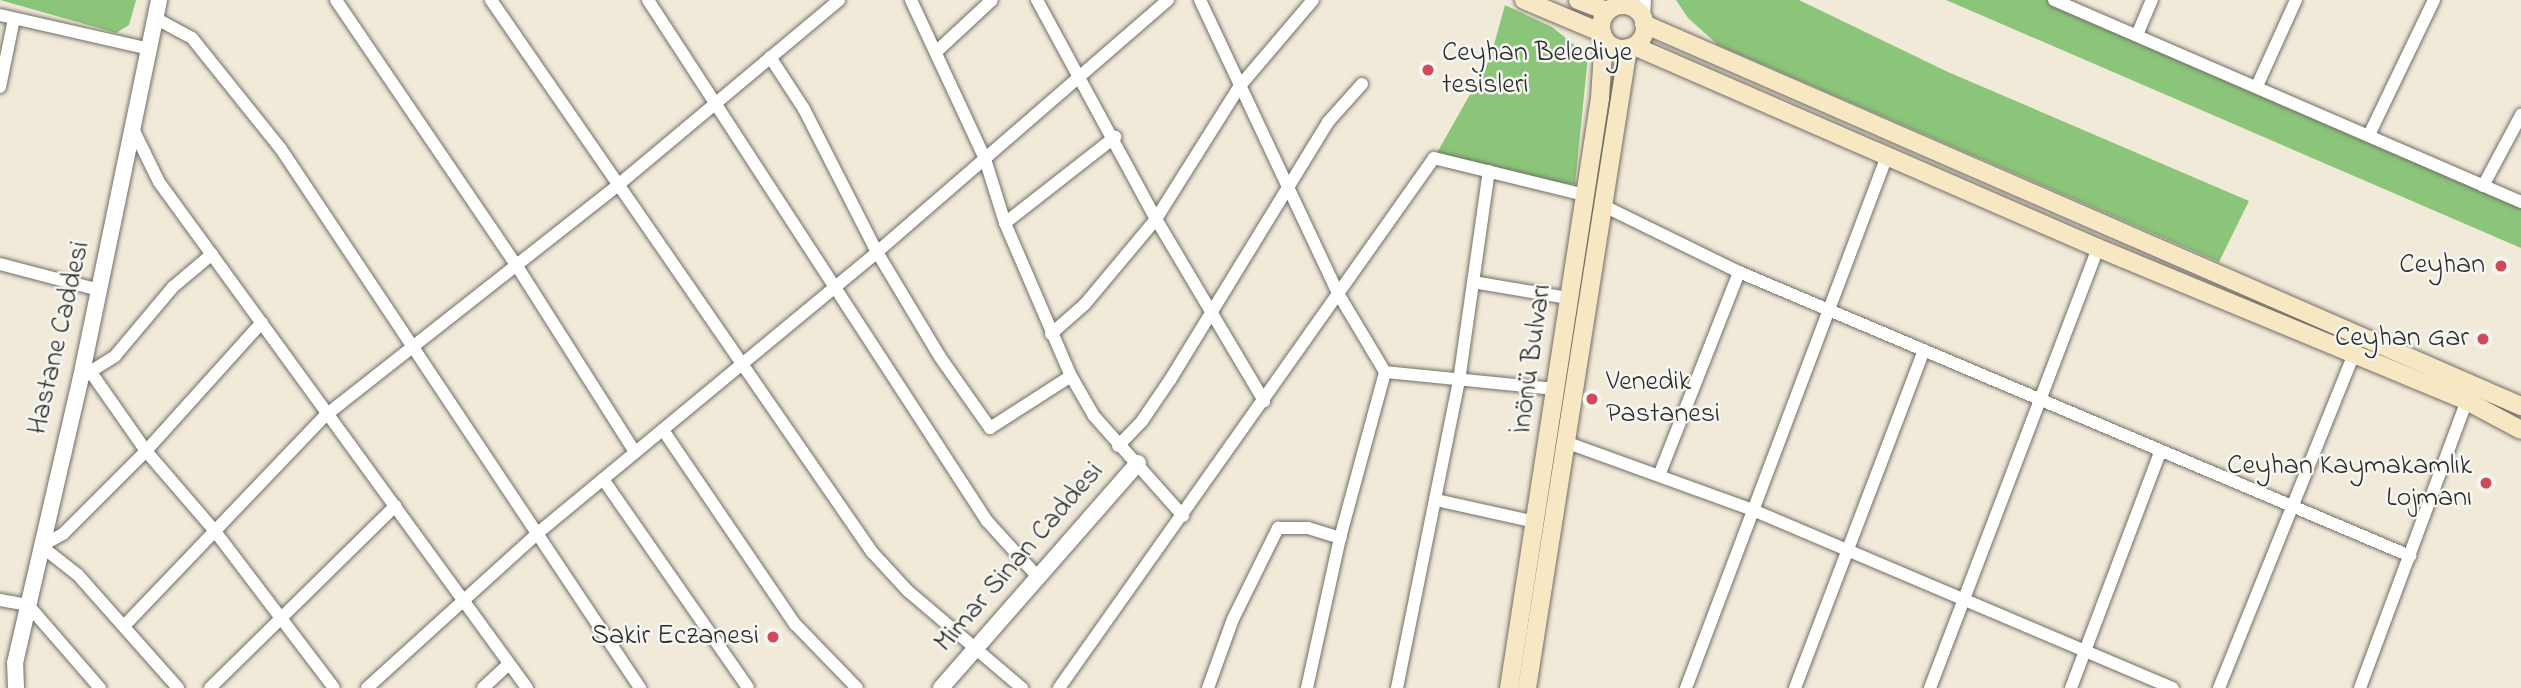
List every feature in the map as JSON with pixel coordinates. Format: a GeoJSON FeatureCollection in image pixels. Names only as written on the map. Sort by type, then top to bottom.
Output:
{"type":"FeatureCollection","features":[{"type":"Feature","properties":{"kind":"main road"},"geometry":{"type":"LineString","coordinates":[[1524,0],[1603,35],[1614,47],[1631,47],[2098,248],[2467,401],[2519,431]]}},
{"type":"Feature","properties":{"kind":"main road"},"geometry":{"type":"LineString","coordinates":[[1578,0],[1611,6],[1626,5],[2521,406]]}},
{"type":"Feature","properties":{"kind":"main road"},"geometry":{"type":"LineString","coordinates":[[1603,35],[1611,6]]}},
{"type":"Feature","properties":{"kind":"main road"},"geometry":{"type":"LineString","coordinates":[[1631,47],[1643,14]]}},
{"type":"Feature","properties":{"kind":"main road","name":"İnönü Bulvarı"},"geometry":{"type":"LineString","coordinates":[[1509,688],[1600,98],[1603,35]]}},
{"type":"Feature","properties":{"kind":"main road","name":"İnönü Bulvarı"},"geometry":{"type":"LineString","coordinates":[[1527,688],[1602,205],[1631,47]]}},
{"type":"Feature","properties":{"kind":"street","name":"Hastane Caddesi"},"geometry":{"type":"LineString","coordinates":[[16,688],[15,663],[41,546],[86,374],[99,290],[159,0]]}},
{"type":"Feature","properties":{"kind":"street"},"geometry":{"type":"LineString","coordinates":[[336,0],[515,262],[635,452]]}},
{"type":"Feature","properties":{"kind":"street"},"geometry":{"type":"LineString","coordinates":[[491,0],[872,552],[908,591],[1022,688]]}},
{"type":"Feature","properties":{"kind":"street"},"geometry":{"type":"LineString","coordinates":[[648,0],[987,521],[1038,577]]}},
{"type":"Feature","properties":{"kind":"street"},"geometry":{"type":"LineString","coordinates":[[125,625],[326,415],[413,348],[515,262],[618,185],[839,0]]}},
{"type":"Feature","properties":{"kind":"street"},"geometry":{"type":"LineString","coordinates":[[911,0],[985,159],[1005,223],[1071,376],[1094,416],[1183,516]]}},
{"type":"Feature","properties":{"kind":"street"},"geometry":{"type":"LineString","coordinates":[[936,52],[992,0]]}},
{"type":"Feature","properties":{"kind":"street"},"geometry":{"type":"LineString","coordinates":[[1037,0],[1115,136],[1156,219],[1264,401]]}},
{"type":"Feature","properties":{"kind":"street"},"geometry":{"type":"LineString","coordinates":[[367,688],[540,532],[877,252],[1082,78],[1168,0]]}},
{"type":"Feature","properties":{"kind":"street"},"geometry":{"type":"LineString","coordinates":[[1200,0],[1339,295],[1385,372],[1340,538],[1307,688]]}},
{"type":"Feature","properties":{"kind":"street"},"geometry":{"type":"LineString","coordinates":[[1051,334],[1085,304],[1156,219],[1239,87],[1312,0]]}},
{"type":"Feature","properties":{"kind":"street"},"geometry":{"type":"LineString","coordinates":[[2054,0],[2521,202]]}},
{"type":"Feature","properties":{"kind":"street"},"geometry":{"type":"LineString","coordinates":[[2137,35],[2152,0]]}},
{"type":"Feature","properties":{"kind":"street"},"geometry":{"type":"LineString","coordinates":[[2257,86],[2296,0]]}},
{"type":"Feature","properties":{"kind":"street"},"geometry":{"type":"LineString","coordinates":[[2369,135],[2434,0]]}},
{"type":"Feature","properties":{"kind":"street"},"geometry":{"type":"LineString","coordinates":[[0,15],[150,49]]}},
{"type":"Feature","properties":{"kind":"street"},"geometry":{"type":"LineString","coordinates":[[155,18],[192,38],[281,149],[413,348],[540,532],[640,688]]}},
{"type":"Feature","properties":{"kind":"street"},"geometry":{"type":"LineString","coordinates":[[0,87],[14,19]]}},
{"type":"Feature","properties":{"kind":"street"},"geometry":{"type":"LineString","coordinates":[[770,58],[804,109],[877,252],[940,358],[990,428],[1071,376]]}},
{"type":"Feature","properties":{"kind":"street"},"geometry":{"type":"LineString","coordinates":[[1118,446],[1149,411],[1328,122],[1362,84]]}},
{"type":"Feature","properties":{"kind":"street"},"geometry":{"type":"LineString","coordinates":[[2483,186],[2521,115]]}},
{"type":"Feature","properties":{"kind":"street"},"geometry":{"type":"LineString","coordinates":[[133,130],[159,182],[326,415],[465,599],[527,688]]}},
{"type":"Feature","properties":{"kind":"street"},"geometry":{"type":"LineString","coordinates":[[1005,223],[1115,136]]}},
{"type":"Feature","properties":{"kind":"street"},"geometry":{"type":"LineString","coordinates":[[1686,688],[1887,156]]}},
{"type":"Feature","properties":{"kind":"street"},"geometry":{"type":"LineString","coordinates":[[1059,688],[1434,158],[1585,195]]}},
{"type":"Feature","properties":{"kind":"street"},"geometry":{"type":"LineString","coordinates":[[1397,688],[1459,381],[1489,171]]}},
{"type":"Feature","properties":{"kind":"street"},"geometry":{"type":"LineString","coordinates":[[1602,205],[1739,272],[1923,352],[2289,508],[2410,556]]}},
{"type":"Feature","properties":{"kind":"street"},"geometry":{"type":"LineString","coordinates":[[1930,688],[2098,248]]}},
{"type":"Feature","properties":{"kind":"street"},"geometry":{"type":"LineString","coordinates":[[212,254],[173,287],[115,356],[86,374],[146,451],[214,530],[334,688]]}},
{"type":"Feature","properties":{"kind":"street"},"geometry":{"type":"LineString","coordinates":[[0,264],[99,290]]}},
{"type":"Feature","properties":{"kind":"street"},"geometry":{"type":"LineString","coordinates":[[1660,474],[1739,272]]}},
{"type":"Feature","properties":{"kind":"street"},"geometry":{"type":"LineString","coordinates":[[1473,282],[1568,298]]}},
{"type":"Feature","properties":{"kind":"street"},"geometry":{"type":"LineString","coordinates":[[178,688],[125,625],[64,561],[41,546],[64,533],[146,451],[262,323]]}},
{"type":"Feature","properties":{"kind":"street"},"geometry":{"type":"LineString","coordinates":[[1795,688],[1923,352]]}},
{"type":"Feature","properties":{"kind":"street"},"geometry":{"type":"LineString","coordinates":[[2219,688],[2289,508],[2354,354]]}},
{"type":"Feature","properties":{"kind":"street"},"geometry":{"type":"LineString","coordinates":[[1385,372],[1555,389]]}},
{"type":"Feature","properties":{"kind":"street"},"geometry":{"type":"LineString","coordinates":[[2360,688],[2467,401]]}},
{"type":"Feature","properties":{"kind":"street"},"geometry":{"type":"LineString","coordinates":[[663,430],[795,624],[857,688]]}},
{"type":"Feature","properties":{"kind":"street"},"geometry":{"type":"LineString","coordinates":[[1565,442],[1660,474],[1753,510],[2173,688]]}},
{"type":"Feature","properties":{"kind":"street"},"geometry":{"type":"LineString","coordinates":[[2071,688],[2160,452]]}},
{"type":"Feature","properties":{"kind":"street","name":"Mimar Sinan Caddesi"},"geometry":{"type":"LineString","coordinates":[[941,688],[1138,463]]}},
{"type":"Feature","properties":{"kind":"street"},"geometry":{"type":"LineString","coordinates":[[603,479],[748,688]]}},
{"type":"Feature","properties":{"kind":"street"},"geometry":{"type":"LineString","coordinates":[[1436,500],[1535,522]]}},
{"type":"Feature","properties":{"kind":"street"},"geometry":{"type":"LineString","coordinates":[[210,688],[395,506]]}},
{"type":"Feature","properties":{"kind":"street"},"geometry":{"type":"LineString","coordinates":[[1208,688],[1233,619],[1278,528],[1308,528],[1340,538]]}},
{"type":"Feature","properties":{"kind":"street"},"geometry":{"type":"LineString","coordinates":[[0,600],[28,604],[100,688]]}},
{"type":"Feature","properties":{"kind":"street"},"geometry":{"type":"LineString","coordinates":[[482,688],[509,664]]}},
{"type":"Feature","properties":{"kind":"green space"},"geometry":{"type":"Polygon","coordinates":[[[0,0],[136,0],[129,25],[116,33],[0,0]]]}},
{"type":"Feature","properties":{"kind":"green space"},"geometry":{"type":"Polygon","coordinates":[[[1676,0],[1799,0],[1948,72],[2249,201],[2219,262],[1718,45],[1688,18],[1676,0]]]}},
{"type":"Feature","properties":{"kind":"green space"},"geometry":{"type":"Polygon","coordinates":[[[1946,0],[2054,0],[2521,202],[2521,248],[1946,0]]]}},
{"type":"Feature","properties":{"kind":"green space"},"geometry":{"type":"Polygon","coordinates":[[[1505,5],[1552,27],[1588,56],[1575,184],[1540,183],[1434,158],[1490,59],[1505,5]]]}},
{"type":"Feature","properties":{"kind":"green space"},"geometry":{"type":"Polygon","coordinates":[[[1614,63],[1618,63],[1516,688],[1571,331],[1614,63]]]}},
{"type":"Feature","properties":{"kind":"place","name":"Ceyhan Belediye tesisleri"},"geometry":{"type":"Point","coordinates":[1428,70]}},
{"type":"Feature","properties":{"kind":"place","name":"Ceyhan"},"geometry":{"type":"Point","coordinates":[2501,266]}},
{"type":"Feature","properties":{"kind":"place","name":"Ceyhan Gar"},"geometry":{"type":"Point","coordinates":[2483,339]}},
{"type":"Feature","properties":{"kind":"place","name":"Venedik Pastanesi"},"geometry":{"type":"Point","coordinates":[1592,399]}},
{"type":"Feature","properties":{"kind":"place","name":"Ceyhan Kaymakamlık Lojmanı"},"geometry":{"type":"Point","coordinates":[2486,483]}},
{"type":"Feature","properties":{"kind":"place","name":"Sakir Eczanesi"},"geometry":{"type":"Point","coordinates":[773,637]}}]}
